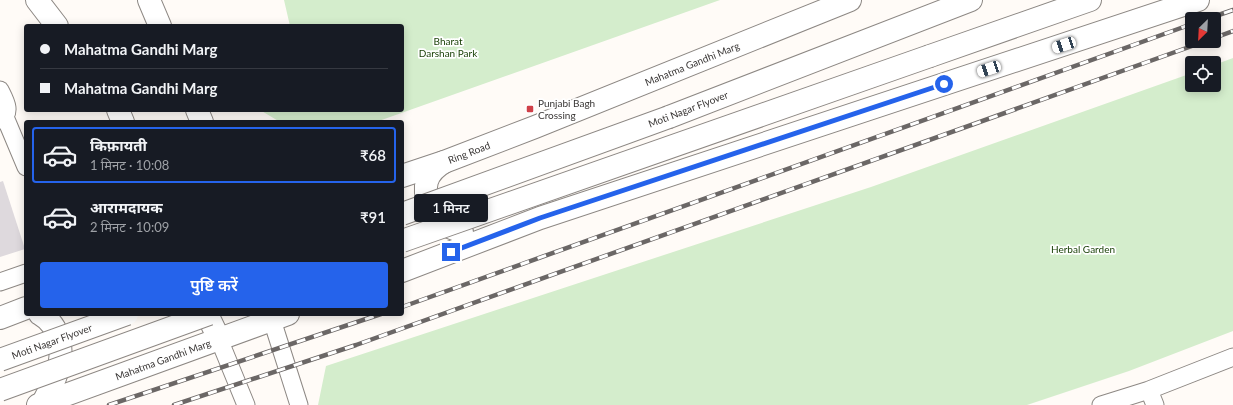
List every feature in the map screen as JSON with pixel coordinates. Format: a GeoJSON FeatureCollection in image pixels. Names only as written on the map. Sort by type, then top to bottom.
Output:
{"type":"FeatureCollection","features":[{"type":"Feature","properties":{"kind":"main road"},"geometry":{"type":"LineString","coordinates":[[37,0],[55,24]]}},
{"type":"Feature","properties":{"kind":"main road"},"geometry":{"type":"LineString","coordinates":[[149,0],[159,24]]}},
{"type":"Feature","properties":{"kind":"main road","name":"Mahatma Gandhi Marg"},"geometry":{"type":"LineString","coordinates":[[535,127],[850,0]]}},
{"type":"Feature","properties":{"kind":"main road"},"geometry":{"type":"LineString","coordinates":[[404,240],[1090,0]]}},
{"type":"Feature","properties":{"kind":"main road"},"geometry":{"type":"LineString","coordinates":[[404,270],[555,213],[1198,0]]}},
{"type":"Feature","properties":{"kind":"main road","name":"Moti Nagar Flyover"},"geometry":{"type":"LineString","coordinates":[[404,213],[669,117],[962,4]]}},
{"type":"Feature","properties":{"kind":"main road","name":"Ring Road"},"geometry":{"type":"LineString","coordinates":[[404,175],[444,162],[535,127]]}},
{"type":"Feature","properties":{"kind":"main road"},"geometry":{"type":"LineString","coordinates":[[444,162],[436,167],[430,174],[426,187],[428,201],[438,221],[462,232],[509,230]]}},
{"type":"Feature","properties":{"kind":"main road"},"geometry":{"type":"LineString","coordinates":[[41,404],[57,374],[61,348],[56,331],[52,324],[42,316]]}},
{"type":"Feature","properties":{"kind":"main road","name":"Moti Nagar Flyover"},"geometry":{"type":"LineString","coordinates":[[0,360],[121,316]]}},
{"type":"Feature","properties":{"kind":"main road"},"geometry":{"type":"LineString","coordinates":[[0,390],[203,316]]}},
{"type":"Feature","properties":{"kind":"main road"},"geometry":{"type":"LineString","coordinates":[[209,316],[219,339]]}},
{"type":"Feature","properties":{"kind":"main road","name":"Mahatma Gandhi Marg"},"geometry":{"type":"LineString","coordinates":[[41,404],[219,339],[277,316]]}},
{"type":"Feature","properties":{"kind":"street"},"geometry":{"type":"LineString","coordinates":[[0,90],[7,106],[7,112],[2,118],[24,163]]}},
{"type":"Feature","properties":{"kind":"street"},"geometry":{"type":"LineString","coordinates":[[0,282],[24,274]]}},
{"type":"Feature","properties":{"kind":"street"},"geometry":{"type":"LineString","coordinates":[[277,316],[299,405]]}},
{"type":"Feature","properties":{"kind":"street"},"geometry":{"type":"LineString","coordinates":[[219,339],[246,405]]}},
{"type":"Feature","properties":{"kind":"street"},"geometry":{"type":"LineString","coordinates":[[1101,405],[1152,397],[1233,357]]}},
{"type":"Feature","properties":{"kind":"green space","name":"Bharat Darshan Park"},"geometry":{"type":"Polygon","coordinates":[[[284,0],[720,0],[382,120],[277,120],[263,112],[404,112],[404,24],[290,24],[284,0]]]}},
{"type":"Feature","properties":{"kind":"green space","name":"Herbal Garden"},"geometry":{"type":"Polygon","coordinates":[[[1233,58],[1233,331],[1129,371],[1027,405],[318,405],[326,366],[871,187],[1185,75],[1185,92],[1221,92],[1221,62],[1233,58]]]}},
{"type":"Feature","properties":{"kind":"building"},"geometry":{"type":"Polygon","coordinates":[[[3,181],[24,249],[0,257],[0,182],[3,181]]]}},
{"type":"Feature","properties":{"kind":"railway"},"geometry":{"type":"LineString","coordinates":[[1221,14],[1233,10]]}},
{"type":"Feature","properties":{"kind":"railway"},"geometry":{"type":"LineString","coordinates":[[404,306],[1185,27]]}},
{"type":"Feature","properties":{"kind":"railway"},"geometry":{"type":"LineString","coordinates":[[1221,35],[1233,31]]}},
{"type":"Feature","properties":{"kind":"railway"},"geometry":{"type":"LineString","coordinates":[[174,405],[356,345],[1186,48]]}},
{"type":"Feature","properties":{"kind":"railway"},"geometry":{"type":"LineString","coordinates":[[109,405],[375,316]]}},
{"type":"Feature","properties":{"kind":"place","name":"Punjabi Bagh Crossing"},"geometry":{"type":"Point","coordinates":[530,109]}},
{"type":"Feature","properties":{"kind":"route"},"geometry":{"type":"LineString","coordinates":[[451,252],[540,218],[944,84]]}}]}
